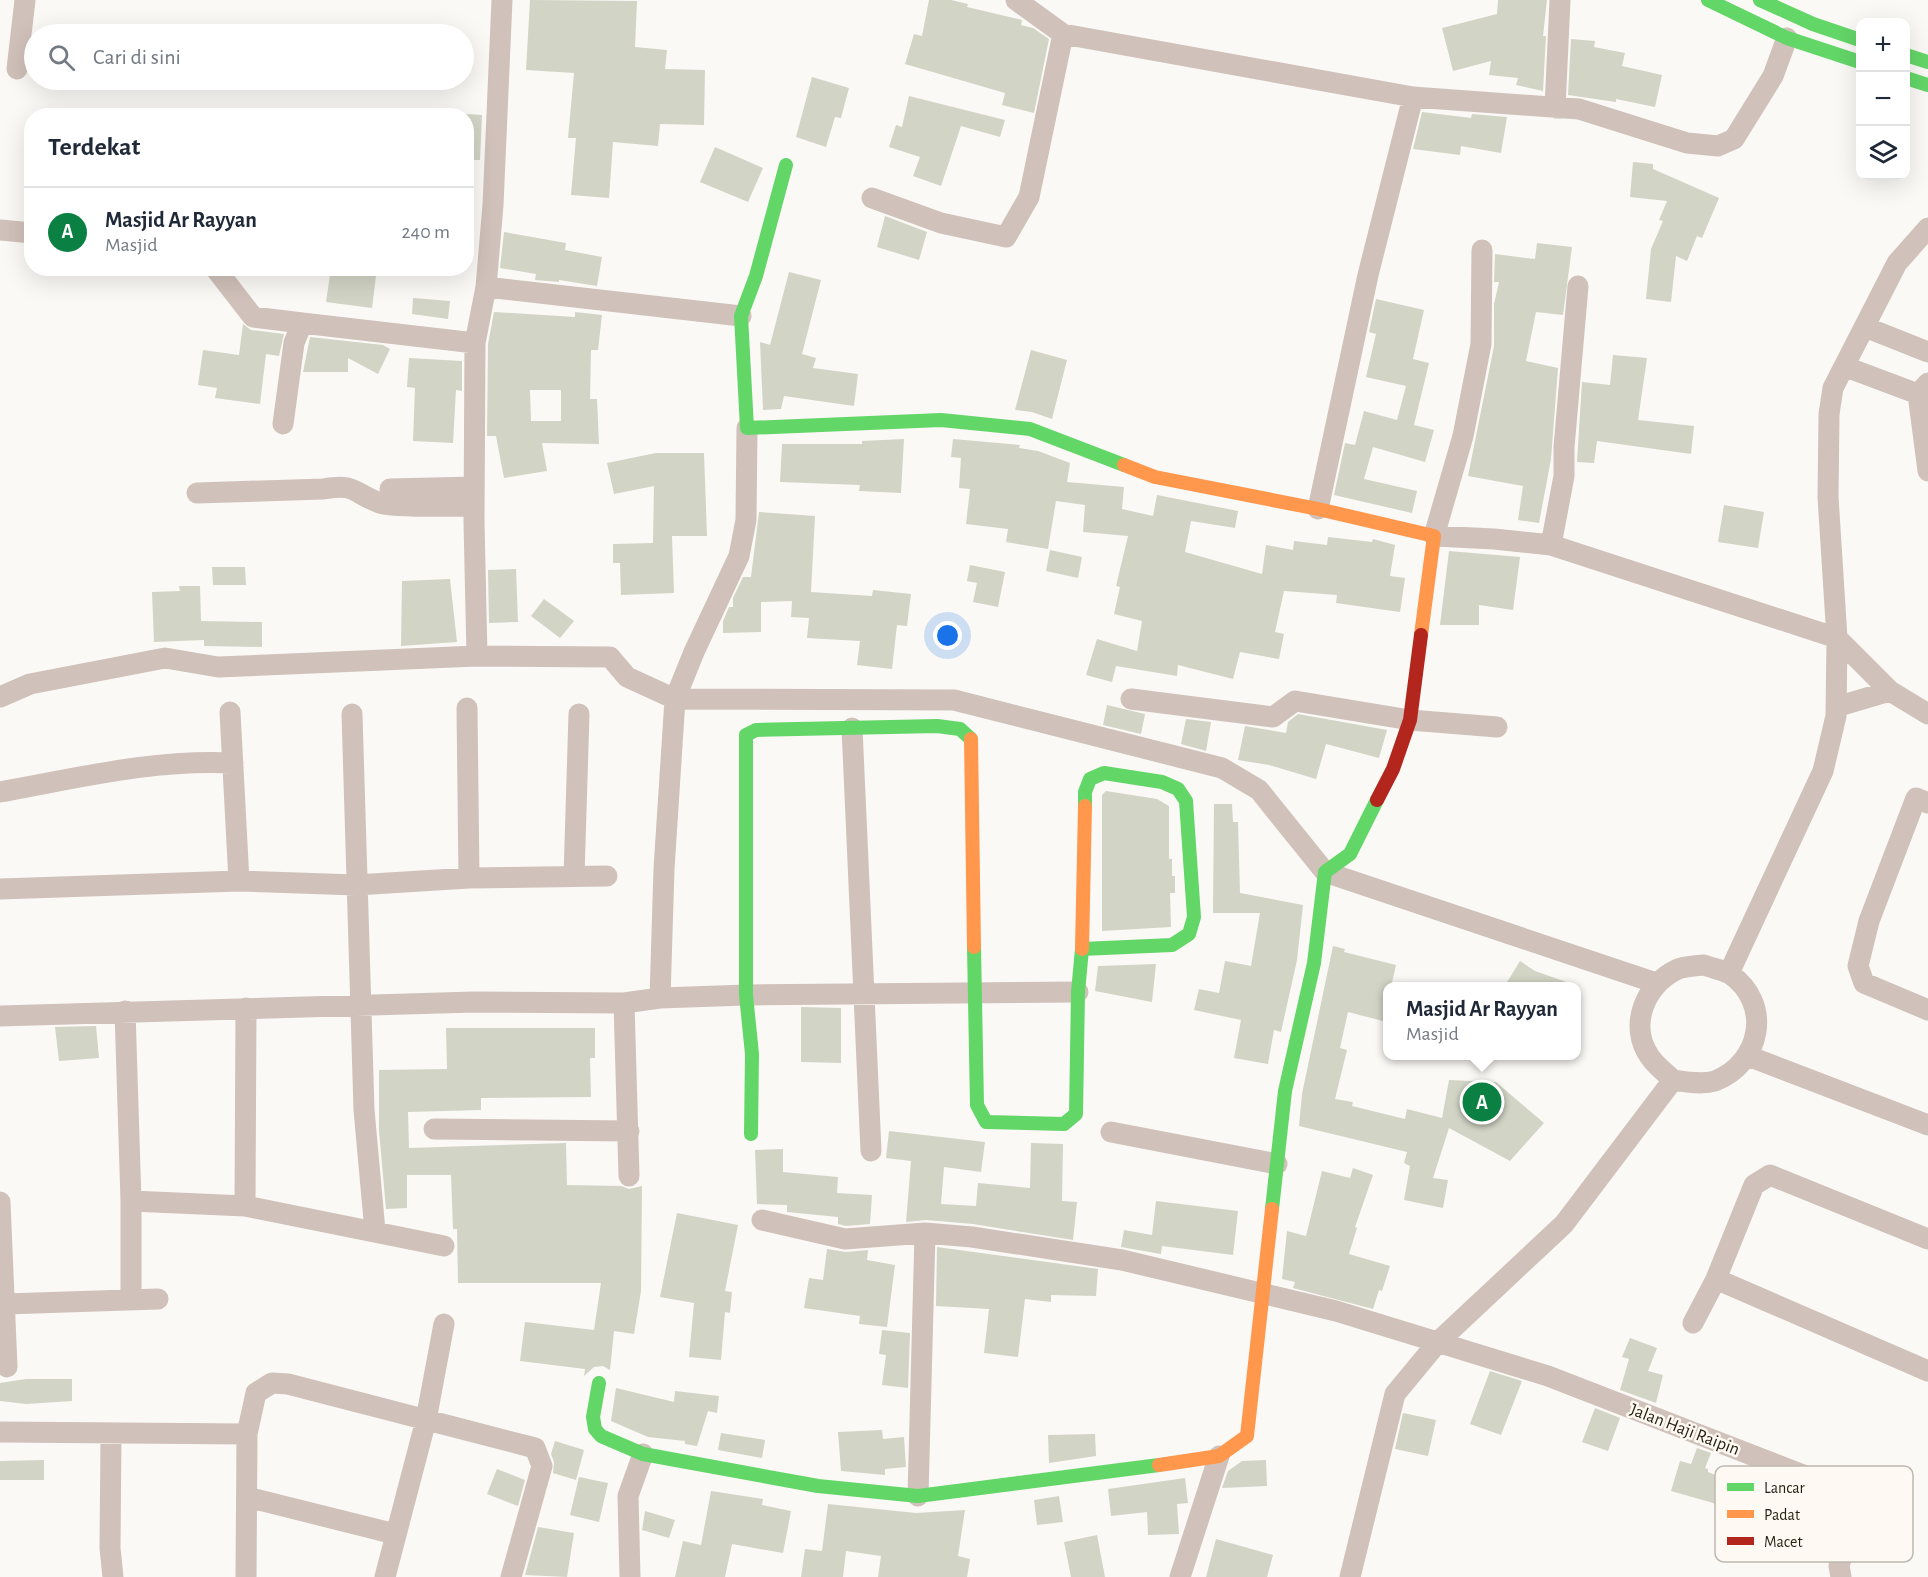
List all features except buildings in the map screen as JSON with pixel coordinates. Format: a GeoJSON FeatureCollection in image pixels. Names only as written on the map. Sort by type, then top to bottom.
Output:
{"type":"FeatureCollection","features":[{"type":"Feature","properties":{"kind":"street"},"geometry":{"type":"LineString","coordinates":[[17,69],[25,0]]}},
{"type":"Feature","properties":{"kind":"street"},"geometry":{"type":"LineString","coordinates":[[477,656],[474,497],[476,344],[486,287],[497,131],[502,0]]}},
{"type":"Feature","properties":{"kind":"street"},"geometry":{"type":"LineString","coordinates":[[1016,0],[1063,34],[1413,97],[1579,110],[1687,143],[1718,146],[1734,139],[1773,76],[1788,38]]}},
{"type":"Feature","properties":{"kind":"street"},"geometry":{"type":"LineString","coordinates":[[1555,108],[1560,0]]}},
{"type":"Feature","properties":{"kind":"street"},"geometry":{"type":"LineString","coordinates":[[1708,0],[1788,38],[1856,61]]}},
{"type":"Feature","properties":{"kind":"street"},"geometry":{"type":"LineString","coordinates":[[1760,0],[1813,24],[1856,39]]}},
{"type":"Feature","properties":{"kind":"street"},"geometry":{"type":"LineString","coordinates":[[872,198],[941,223],[1006,237],[1029,197],[1063,34]]}},
{"type":"Feature","properties":{"kind":"street"},"geometry":{"type":"LineString","coordinates":[[1910,57],[1928,62]]}},
{"type":"Feature","properties":{"kind":"street"},"geometry":{"type":"LineString","coordinates":[[1910,80],[1928,85]]}},
{"type":"Feature","properties":{"kind":"street"},"geometry":{"type":"LineString","coordinates":[[1318,509],[1368,275],[1413,97]]}},
{"type":"Feature","properties":{"kind":"street"},"geometry":{"type":"LineString","coordinates":[[660,998],[664,869],[675,699],[694,652],[739,556],[746,520],[747,428],[741,316],[756,276],[786,165]]}},
{"type":"Feature","properties":{"kind":"street"},"geometry":{"type":"LineString","coordinates":[[1729,973],[1823,771],[1832,737],[1836,707],[1837,638],[1828,497],[1829,414],[1833,388],[1846,367],[1897,263],[1928,228]]}},
{"type":"Feature","properties":{"kind":"street"},"geometry":{"type":"LineString","coordinates":[[0,230],[24,232]]}},
{"type":"Feature","properties":{"kind":"street"},"geometry":{"type":"LineString","coordinates":[[599,1383],[593,1417],[595,1429],[601,1436],[643,1454],[818,1486],[918,1496],[993,1488],[1219,1456],[1247,1436],[1285,1091],[1314,963],[1325,872],[1350,854],[1394,769],[1410,720],[1434,536],[1464,436],[1480,344],[1482,250]]}},
{"type":"Feature","properties":{"kind":"street"},"geometry":{"type":"LineString","coordinates":[[221,276],[253,317],[476,344]]}},
{"type":"Feature","properties":{"kind":"street"},"geometry":{"type":"LineString","coordinates":[[1551,545],[1564,476],[1564,447],[1578,286]]}},
{"type":"Feature","properties":{"kind":"street"},"geometry":{"type":"LineString","coordinates":[[486,287],[741,316]]}},
{"type":"Feature","properties":{"kind":"street"},"geometry":{"type":"LineString","coordinates":[[283,424],[294,343],[302,323]]}},
{"type":"Feature","properties":{"kind":"street"},"geometry":{"type":"LineString","coordinates":[[1865,327],[1928,352]]}},
{"type":"Feature","properties":{"kind":"street"},"geometry":{"type":"LineString","coordinates":[[1846,367],[1925,390],[1928,471]]}},
{"type":"Feature","properties":{"kind":"street"},"geometry":{"type":"LineString","coordinates":[[747,428],[941,420],[1030,429],[1155,477],[1318,509],[1434,536],[1551,545],[1837,638],[1890,691],[1928,714]]}},
{"type":"Feature","properties":{"kind":"street"},"geometry":{"type":"LineString","coordinates":[[196,493],[323,489],[339,486],[352,487],[380,504],[474,497]]}},
{"type":"Feature","properties":{"kind":"street"},"geometry":{"type":"LineString","coordinates":[[390,489],[474,497]]}},
{"type":"Feature","properties":{"kind":"street"},"geometry":{"type":"LineString","coordinates":[[0,697],[30,684],[165,658],[218,667],[477,656],[610,657],[627,677],[675,699],[954,700],[1222,768],[1259,790],[1325,872],[1656,983]]}},
{"type":"Feature","properties":{"kind":"street"},"geometry":{"type":"LineString","coordinates":[[1836,707],[1890,691]]}},
{"type":"Feature","properties":{"kind":"street"},"geometry":{"type":"LineString","coordinates":[[1131,699],[1273,717],[1295,701],[1410,720],[1497,727]]}},
{"type":"Feature","properties":{"kind":"street"},"geometry":{"type":"LineString","coordinates":[[467,708],[469,878]]}},
{"type":"Feature","properties":{"kind":"street"},"geometry":{"type":"LineString","coordinates":[[230,712],[239,881]]}},
{"type":"Feature","properties":{"kind":"street"},"geometry":{"type":"LineString","coordinates":[[352,714],[364,1110],[375,1231]]}},
{"type":"Feature","properties":{"kind":"street"},"geometry":{"type":"LineString","coordinates":[[574,876],[579,714]]}},
{"type":"Feature","properties":{"kind":"street"},"geometry":{"type":"LineString","coordinates":[[751,1134],[752,1054],[746,994],[746,735],[756,730],[777,727],[937,726],[960,729],[970,737],[977,1105],[986,1122],[1064,1124],[1076,1114],[1085,792],[1090,779],[1104,773],[1162,782],[1178,789],[1186,801],[1195,913],[1190,933],[1184,940],[1172,945],[1082,949]]}},
{"type":"Feature","properties":{"kind":"street"},"geometry":{"type":"LineString","coordinates":[[852,728],[862,993],[871,1151]]}},
{"type":"Feature","properties":{"kind":"street"},"geometry":{"type":"LineString","coordinates":[[0,792],[144,766],[196,761],[233,763]]}},
{"type":"Feature","properties":{"kind":"street"},"geometry":{"type":"LineString","coordinates":[[1928,802],[1917,798],[1869,921],[1858,966],[1864,983],[1928,1010]]}},
{"type":"Feature","properties":{"kind":"street"},"geometry":{"type":"LineString","coordinates":[[0,889],[239,881],[356,885],[469,878],[607,876]]}},
{"type":"Feature","properties":{"kind":"street"},"geometry":{"type":"LineString","coordinates":[[1704,965],[1729,973],[1746,989],[1756,1010],[1756,1034],[1748,1056],[1733,1072],[1712,1082],[1673,1080],[1649,1056],[1640,1032],[1642,1005],[1656,983],[1678,968],[1704,965]]}},
{"type":"Feature","properties":{"kind":"street"},"geometry":{"type":"LineString","coordinates":[[0,1016],[360,1004],[624,1003],[660,998],[746,994],[974,995],[1078,992]]}},
{"type":"Feature","properties":{"kind":"street"},"geometry":{"type":"LineString","coordinates":[[624,1003],[629,1176]]}},
{"type":"Feature","properties":{"kind":"street"},"geometry":{"type":"LineString","coordinates":[[245,1206],[246,1008]]}},
{"type":"Feature","properties":{"kind":"street"},"geometry":{"type":"LineString","coordinates":[[124,1011],[131,1201],[131,1300]]}},
{"type":"Feature","properties":{"kind":"street"},"geometry":{"type":"LineString","coordinates":[[1748,1056],[1928,1125]]}},
{"type":"Feature","properties":{"kind":"street"},"geometry":{"type":"LineString","coordinates":[[1350,1577],[1395,1394],[1438,1342],[1564,1224],[1673,1080]]}},
{"type":"Feature","properties":{"kind":"street"},"geometry":{"type":"LineString","coordinates":[[434,1129],[629,1131]]}},
{"type":"Feature","properties":{"kind":"street"},"geometry":{"type":"LineString","coordinates":[[1111,1132],[1277,1164]]}},
{"type":"Feature","properties":{"kind":"street"},"geometry":{"type":"LineString","coordinates":[[1692,1323],[1716,1279],[1754,1185],[1770,1175],[1928,1239]]}},
{"type":"Feature","properties":{"kind":"street"},"geometry":{"type":"LineString","coordinates":[[131,1201],[245,1206],[444,1246]]}},
{"type":"Feature","properties":{"kind":"street"},"geometry":{"type":"LineString","coordinates":[[0,1202],[7,1367]]}},
{"type":"Feature","properties":{"kind":"street"},"geometry":{"type":"LineString","coordinates":[[762,1220],[845,1239],[925,1233],[1122,1260],[1336,1311],[1438,1342]]}},
{"type":"Feature","properties":{"kind":"street"},"geometry":{"type":"LineString","coordinates":[[918,1496],[925,1233]]}},
{"type":"Feature","properties":{"kind":"street"},"geometry":{"type":"LineString","coordinates":[[1716,1279],[1928,1371]]}},
{"type":"Feature","properties":{"kind":"street"},"geometry":{"type":"LineString","coordinates":[[4,1304],[158,1299]]}},
{"type":"Feature","properties":{"kind":"street"},"geometry":{"type":"LineString","coordinates":[[385,1577],[426,1420],[444,1324]]}},
{"type":"Feature","properties":{"kind":"street","name":"Jalan Haji Raipin"},"geometry":{"type":"LineString","coordinates":[[1438,1342],[1548,1376],[1780,1466]]}},
{"type":"Feature","properties":{"kind":"street"},"geometry":{"type":"LineString","coordinates":[[246,1577],[247,1434],[256,1393],[272,1383],[288,1384],[535,1448],[542,1466],[511,1577]]}},
{"type":"Feature","properties":{"kind":"street"},"geometry":{"type":"LineString","coordinates":[[0,1432],[111,1435],[247,1434]]}},
{"type":"Feature","properties":{"kind":"street"},"geometry":{"type":"LineString","coordinates":[[111,1435],[110,1548],[113,1577]]}},
{"type":"Feature","properties":{"kind":"street"},"geometry":{"type":"LineString","coordinates":[[630,1577],[628,1496],[643,1454]]}},
{"type":"Feature","properties":{"kind":"street"},"geometry":{"type":"LineString","coordinates":[[1180,1577],[1219,1456]]}},
{"type":"Feature","properties":{"kind":"street"},"geometry":{"type":"LineString","coordinates":[[248,1497],[395,1534]]}},
{"type":"Feature","properties":{"kind":"street","name":"Jalan Haji Raipin"},"geometry":{"type":"LineString","coordinates":[[1840,1562],[1841,1577]]}},
{"type":"Feature","properties":{"kind":"traffic: fast"},"geometry":{"type":"LineString","coordinates":[[1708,0],[1787,38],[1856,61]]}},
{"type":"Feature","properties":{"kind":"traffic: fast"},"geometry":{"type":"LineString","coordinates":[[1760,0],[1813,24],[1856,39]]}},
{"type":"Feature","properties":{"kind":"traffic: fast"},"geometry":{"type":"LineString","coordinates":[[1910,56],[1928,62]]}},
{"type":"Feature","properties":{"kind":"traffic: fast"},"geometry":{"type":"LineString","coordinates":[[1910,79],[1928,85]]}},
{"type":"Feature","properties":{"kind":"traffic: fast"},"geometry":{"type":"LineString","coordinates":[[786,165],[756,276],[741,316],[747,428],[941,420],[1030,429],[1124,465]]}},
{"type":"Feature","properties":{"kind":"traffic: fast"},"geometry":{"type":"LineString","coordinates":[[751,1134],[752,1054],[746,995],[746,735],[756,730],[937,726],[960,729],[971,739]]}},
{"type":"Feature","properties":{"kind":"traffic: fast"},"geometry":{"type":"LineString","coordinates":[[974,947],[977,1105],[986,1122],[1064,1124],[1076,1114],[1078,992],[1082,949],[1172,945],[1189,934],[1194,917],[1186,801],[1178,789],[1162,782],[1104,773],[1090,779],[1085,792],[1085,806]]}},
{"type":"Feature","properties":{"kind":"traffic: fast"},"geometry":{"type":"LineString","coordinates":[[1272,1209],[1285,1091],[1314,963],[1325,872],[1350,854],[1377,800]]}},
{"type":"Feature","properties":{"kind":"traffic: fast"},"geometry":{"type":"LineString","coordinates":[[599,1383],[593,1417],[595,1429],[601,1436],[643,1454],[818,1486],[918,1496],[1159,1465]]}},
{"type":"Feature","properties":{"kind":"traffic: slow"},"geometry":{"type":"LineString","coordinates":[[1124,465],[1155,477],[1318,509],[1434,536],[1421,635]]}},
{"type":"Feature","properties":{"kind":"traffic: slow"},"geometry":{"type":"LineString","coordinates":[[971,739],[974,947]]}},
{"type":"Feature","properties":{"kind":"traffic: slow"},"geometry":{"type":"LineString","coordinates":[[1082,949],[1085,806]]}},
{"type":"Feature","properties":{"kind":"traffic: slow"},"geometry":{"type":"LineString","coordinates":[[1159,1465],[1219,1456],[1247,1436],[1272,1209]]}},
{"type":"Feature","properties":{"kind":"traffic: jam"},"geometry":{"type":"LineString","coordinates":[[1377,800],[1393,769],[1410,720],[1421,635]]}},
{"type":"Feature","properties":{"kind":"place","name":"Masjid Ar Rayyan"},"geometry":{"type":"Point","coordinates":[1482,1102]}}]}
